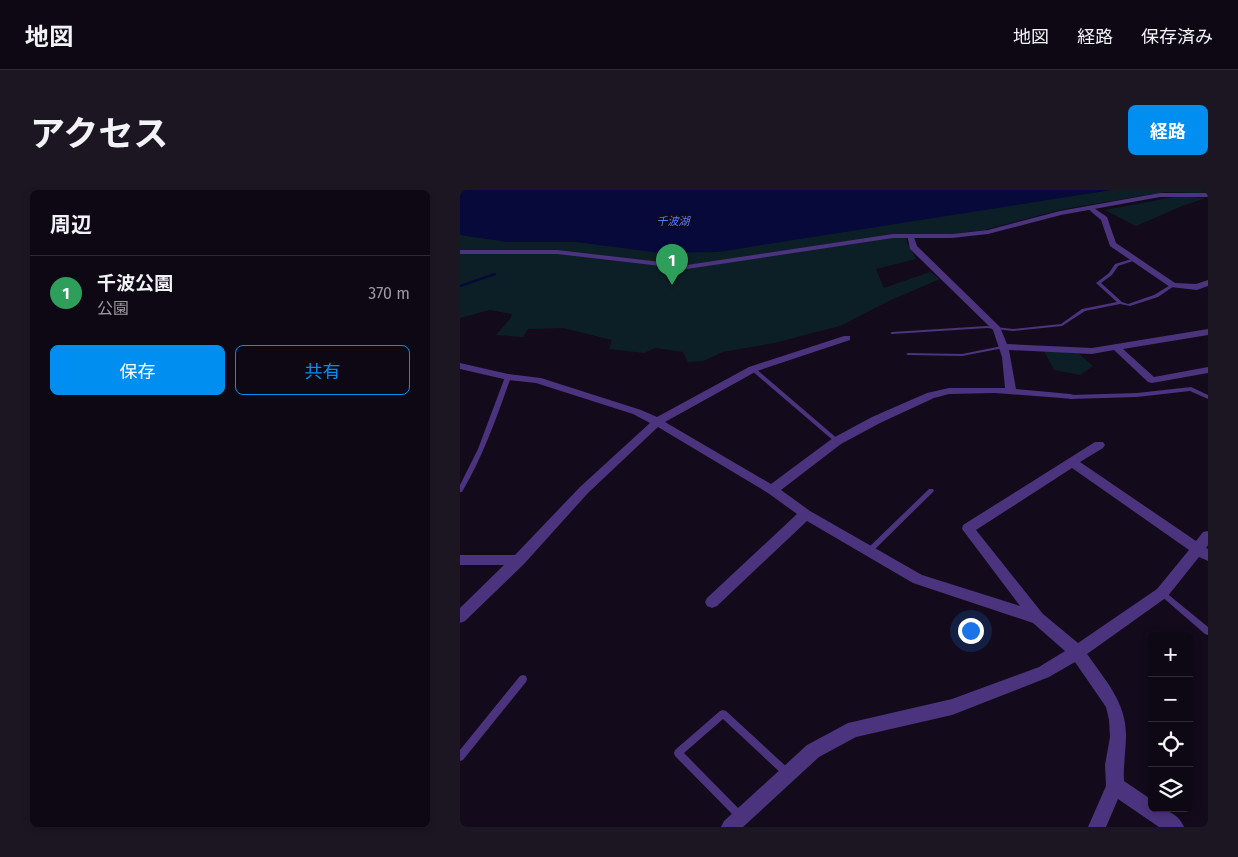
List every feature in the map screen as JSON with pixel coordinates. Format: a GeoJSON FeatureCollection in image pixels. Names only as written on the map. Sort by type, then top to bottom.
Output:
{"type":"FeatureCollection","features":[{"type":"Feature","properties":{"kind":"street"},"geometry":{"type":"LineString","coordinates":[[460,252],[558,252],[687,267],[893,236],[952,236],[988,232],[1089,207],[1160,194],[1208,195]]}},
{"type":"Feature","properties":{"kind":"street"},"geometry":{"type":"LineString","coordinates":[[1089,207],[1104,219],[1113,244],[1172,285],[1197,288],[1208,283]]}},
{"type":"Feature","properties":{"kind":"street"},"geometry":{"type":"LineString","coordinates":[[910,236],[913,247],[997,328],[1006,357],[1011,391]]}},
{"type":"Feature","properties":{"kind":"street"},"geometry":{"type":"LineString","coordinates":[[1002,347],[1092,351],[1208,332]]}},
{"type":"Feature","properties":{"kind":"street"},"geometry":{"type":"LineString","coordinates":[[460,617],[519,560],[584,490],[657,422],[753,369],[847,338]]}},
{"type":"Feature","properties":{"kind":"street"},"geometry":{"type":"LineString","coordinates":[[1116,347],[1152,380],[1208,370]]}},
{"type":"Feature","properties":{"kind":"street"},"geometry":{"type":"LineString","coordinates":[[460,366],[508,378],[536,380],[636,412],[657,422],[772,490],[806,514],[918,580],[1038,618]]}},
{"type":"Feature","properties":{"kind":"street"},"geometry":{"type":"LineString","coordinates":[[772,490],[837,442],[876,420],[931,395],[949,391],[1011,391],[1070,397]]}},
{"type":"Feature","properties":{"kind":"street"},"geometry":{"type":"LineString","coordinates":[[1098,827],[1115,786],[1114,765],[1118,737],[1118,720],[1113,704],[1077,652],[1038,618],[968,529],[1099,445]]}},
{"type":"Feature","properties":{"kind":"street"},"geometry":{"type":"LineString","coordinates":[[1073,463],[1202,552]]}},
{"type":"Feature","properties":{"kind":"street"},"geometry":{"type":"LineString","coordinates":[[712,602],[806,514]]}},
{"type":"Feature","properties":{"kind":"street"},"geometry":{"type":"LineString","coordinates":[[735,822],[813,751],[854,729],[952,707],[1044,672],[1077,652],[1162,593],[1202,552],[1208,536]]}},
{"type":"Feature","properties":{"kind":"street"},"geometry":{"type":"LineString","coordinates":[[460,560],[519,560]]}},
{"type":"Feature","properties":{"kind":"street"},"geometry":{"type":"LineString","coordinates":[[1115,786],[1175,827]]}},
{"type":"Feature","properties":{"kind":"lane"},"geometry":{"type":"LineString","coordinates":[[1135,259],[1116,265],[1111,274],[1098,283],[1098,286],[1120,303],[1128,305],[1156,296],[1172,285]]}},
{"type":"Feature","properties":{"kind":"lane"},"geometry":{"type":"LineString","coordinates":[[892,333],[997,328],[1013,330],[1062,325],[1084,310],[1120,303]]}},
{"type":"Feature","properties":{"kind":"lane"},"geometry":{"type":"LineString","coordinates":[[908,354],[962,355],[1002,347]]}},
{"type":"Feature","properties":{"kind":"lane"},"geometry":{"type":"LineString","coordinates":[[753,369],[837,442]]}},
{"type":"Feature","properties":{"kind":"lane"},"geometry":{"type":"LineString","coordinates":[[460,490],[468,477],[486,436],[508,378]]}},
{"type":"Feature","properties":{"kind":"lane"},"geometry":{"type":"LineString","coordinates":[[1070,397],[1137,395],[1191,389],[1208,397]]}},
{"type":"Feature","properties":{"kind":"lane"},"geometry":{"type":"LineString","coordinates":[[869,551],[931,491]]}},
{"type":"Feature","properties":{"kind":"lane"},"geometry":{"type":"LineString","coordinates":[[1162,593],[1208,632]]}},
{"type":"Feature","properties":{"kind":"lane"},"geometry":{"type":"LineString","coordinates":[[460,757],[523,679]]}},
{"type":"Feature","properties":{"kind":"lane"},"geometry":{"type":"LineString","coordinates":[[735,822],[678,754],[723,714],[788,774]]}},
{"type":"Feature","properties":{"kind":"shaded area"},"geometry":{"type":"Polygon","coordinates":[[[460,190],[1208,190],[1208,193],[1165,192],[1064,209],[984,230],[949,234],[906,234],[907,243],[916,259],[876,269],[884,288],[930,272],[940,279],[891,300],[840,326],[774,343],[723,352],[703,361],[688,362],[683,352],[655,348],[644,353],[609,349],[612,340],[563,328],[528,329],[523,337],[496,335],[512,314],[490,310],[460,318],[460,190]]]}},
{"type":"Feature","properties":{"kind":"shaded area"},"geometry":{"type":"Polygon","coordinates":[[[1179,196],[1206,198],[1136,226],[1105,210],[1179,196]]]}},
{"type":"Feature","properties":{"kind":"shaded area"},"geometry":{"type":"Polygon","coordinates":[[[1044,351],[1077,352],[1093,366],[1080,375],[1054,370],[1044,351]]]}},
{"type":"Feature","properties":{"kind":"water","name":"千波湖"},"geometry":{"type":"Polygon","coordinates":[[[460,190],[1112,190],[718,252],[661,253],[575,242],[507,242],[460,235],[460,190]]]}},
{"type":"Feature","properties":{"kind":"waterway"},"geometry":{"type":"LineString","coordinates":[[460,286],[495,274]]}},
{"type":"Feature","properties":{"kind":"place","name":"千波公園"},"geometry":{"type":"Point","coordinates":[672,285]}}]}
